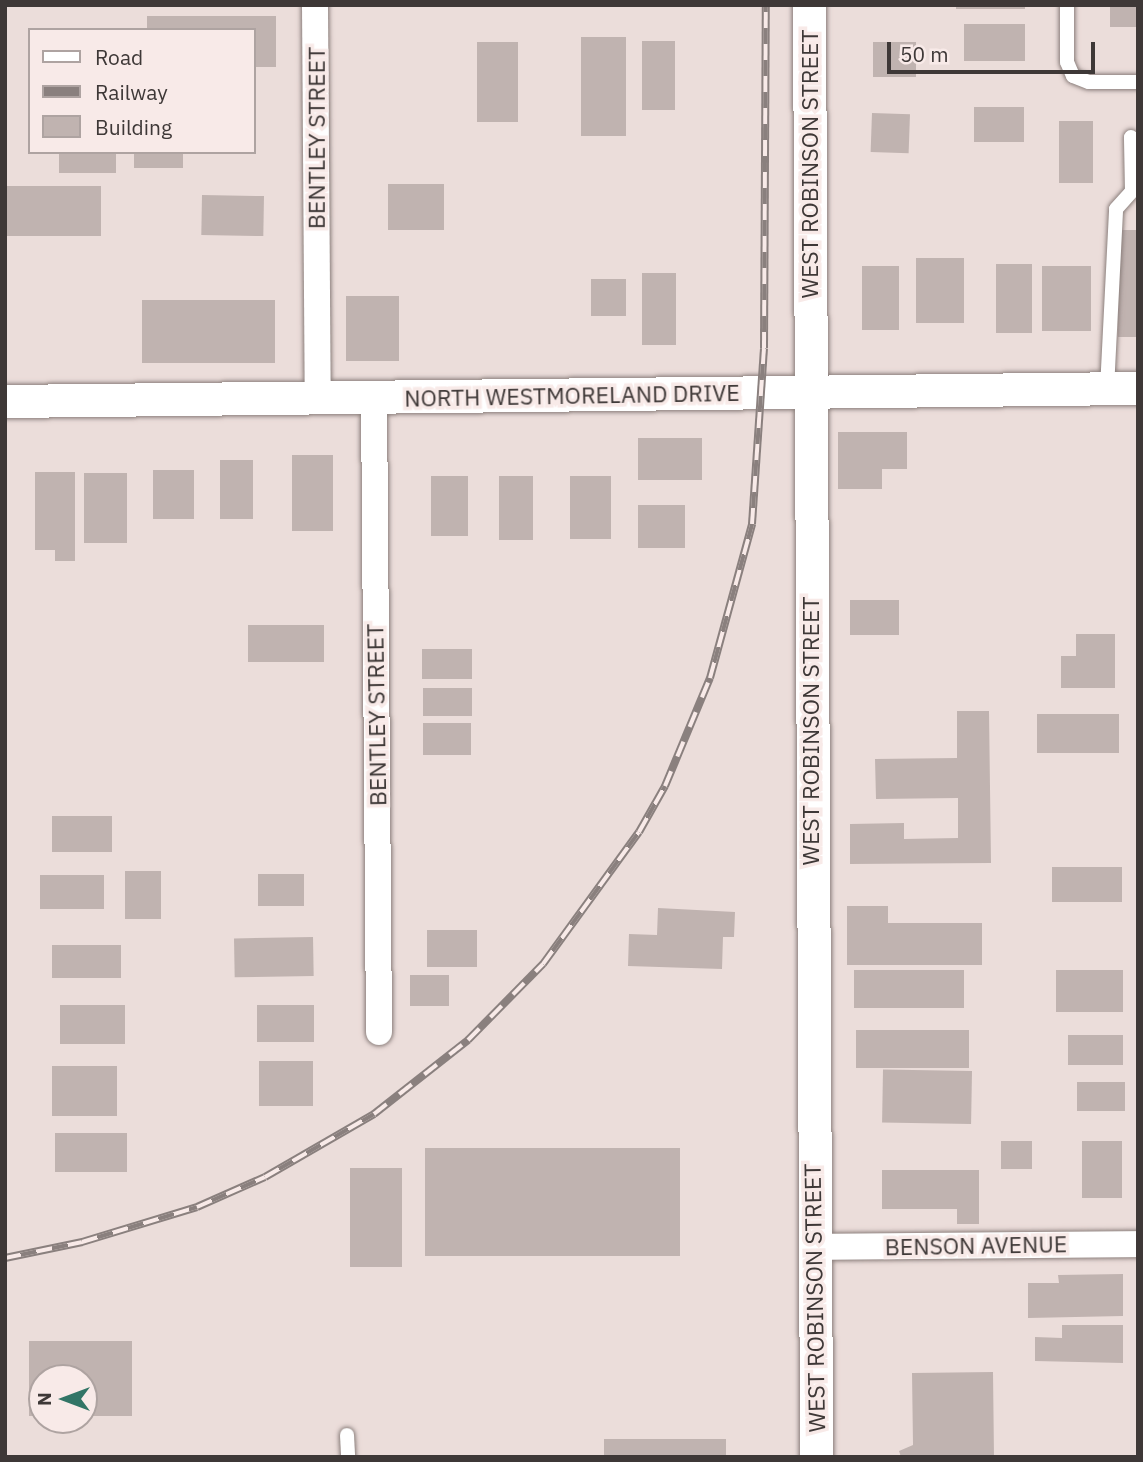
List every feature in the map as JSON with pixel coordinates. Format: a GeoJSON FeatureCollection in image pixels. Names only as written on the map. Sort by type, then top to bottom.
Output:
{"type":"FeatureCollection","features":[{"type":"Feature","properties":{"kind":"street","name":"BENTLEY STREET"},"geometry":{"type":"LineString","coordinates":[[315,5],[318,397]]}},
{"type":"Feature","properties":{"kind":"street","name":"WEST ROBINSON STREET"},"geometry":{"type":"LineString","coordinates":[[809,5],[808,392],[816,1457]]}},
{"type":"Feature","properties":{"kind":"street","name":"NORTH WESTMORELAND DRIVE"},"geometry":{"type":"LineString","coordinates":[[5,401],[1122,388]]}},
{"type":"Feature","properties":{"kind":"street","name":"BENTLEY STREET"},"geometry":{"type":"LineString","coordinates":[[374,397],[379,1032]]}},
{"type":"Feature","properties":{"kind":"street","name":"BENSON AVENUE"},"geometry":{"type":"LineString","coordinates":[[813,1247],[1138,1244]]}},
{"type":"Feature","properties":{"kind":"lane"},"geometry":{"type":"LineString","coordinates":[[1067,5],[1067,62],[1073,76],[1089,82],[1138,82]]}},
{"type":"Feature","properties":{"kind":"lane"},"geometry":{"type":"LineString","coordinates":[[1122,388],[1116,209],[1132,191],[1131,137]]}},
{"type":"Feature","properties":{"kind":"lane"},"geometry":{"type":"LineString","coordinates":[[347,1435],[348,1457]]}},
{"type":"Feature","properties":{"kind":"building"},"geometry":{"type":"Polygon","coordinates":[[[956,5],[1025,5],[1025,9],[956,9],[956,5]]]}},
{"type":"Feature","properties":{"kind":"building"},"geometry":{"type":"Polygon","coordinates":[[[1110,5],[1138,5],[1138,27],[1110,27],[1110,5]]]}},
{"type":"Feature","properties":{"kind":"building"},"geometry":{"type":"Polygon","coordinates":[[[147,16],[276,16],[276,67],[256,67],[256,28],[147,28],[147,16]]]}},
{"type":"Feature","properties":{"kind":"building"},"geometry":{"type":"Polygon","coordinates":[[[964,24],[1025,24],[1025,61],[964,61],[964,24]]]}},
{"type":"Feature","properties":{"kind":"building"},"geometry":{"type":"Polygon","coordinates":[[[581,37],[626,37],[626,136],[581,136],[581,37]]]}},
{"type":"Feature","properties":{"kind":"building"},"geometry":{"type":"Polygon","coordinates":[[[642,41],[675,41],[675,110],[642,110],[642,41]]]}},
{"type":"Feature","properties":{"kind":"building"},"geometry":{"type":"Polygon","coordinates":[[[477,42],[518,42],[518,122],[477,122],[477,42]]]}},
{"type":"Feature","properties":{"kind":"building"},"geometry":{"type":"Polygon","coordinates":[[[873,42],[916,42],[916,77],[873,77],[873,42]]]}},
{"type":"Feature","properties":{"kind":"building"},"geometry":{"type":"Polygon","coordinates":[[[974,107],[1024,107],[1024,142],[974,142],[974,107]]]}},
{"type":"Feature","properties":{"kind":"building"},"geometry":{"type":"Polygon","coordinates":[[[872,113],[910,114],[909,153],[871,152],[872,113]]]}},
{"type":"Feature","properties":{"kind":"building"},"geometry":{"type":"Polygon","coordinates":[[[1059,121],[1093,121],[1093,183],[1059,183],[1059,121]]]}},
{"type":"Feature","properties":{"kind":"building"},"geometry":{"type":"Polygon","coordinates":[[[59,154],[116,154],[116,173],[59,173],[59,154]]]}},
{"type":"Feature","properties":{"kind":"building"},"geometry":{"type":"Polygon","coordinates":[[[134,154],[183,154],[183,168],[134,168],[134,154]]]}},
{"type":"Feature","properties":{"kind":"building"},"geometry":{"type":"Polygon","coordinates":[[[388,184],[444,184],[444,230],[388,230],[388,184]]]}},
{"type":"Feature","properties":{"kind":"building"},"geometry":{"type":"Polygon","coordinates":[[[6,186],[101,186],[101,236],[6,236],[6,186]]]}},
{"type":"Feature","properties":{"kind":"building"},"geometry":{"type":"Polygon","coordinates":[[[202,195],[264,196],[263,236],[201,235],[202,195]]]}},
{"type":"Feature","properties":{"kind":"building"},"geometry":{"type":"Polygon","coordinates":[[[1118,230],[1138,230],[1138,337],[1118,337],[1118,230]]]}},
{"type":"Feature","properties":{"kind":"building"},"geometry":{"type":"Polygon","coordinates":[[[916,258],[964,258],[964,323],[916,323],[916,258]]]}},
{"type":"Feature","properties":{"kind":"building"},"geometry":{"type":"Polygon","coordinates":[[[996,264],[1032,264],[1032,333],[996,333],[996,264]]]}},
{"type":"Feature","properties":{"kind":"building"},"geometry":{"type":"Polygon","coordinates":[[[862,266],[899,266],[899,330],[862,330],[862,266]]]}},
{"type":"Feature","properties":{"kind":"building"},"geometry":{"type":"Polygon","coordinates":[[[1042,266],[1091,266],[1091,331],[1042,331],[1042,266]]]}},
{"type":"Feature","properties":{"kind":"building"},"geometry":{"type":"Polygon","coordinates":[[[642,273],[676,273],[676,345],[642,345],[642,273]]]}},
{"type":"Feature","properties":{"kind":"building"},"geometry":{"type":"Polygon","coordinates":[[[591,279],[626,279],[626,316],[591,316],[591,279]]]}},
{"type":"Feature","properties":{"kind":"building"},"geometry":{"type":"Polygon","coordinates":[[[346,296],[399,296],[399,361],[346,361],[346,296]]]}},
{"type":"Feature","properties":{"kind":"building"},"geometry":{"type":"Polygon","coordinates":[[[142,300],[275,300],[275,363],[142,363],[142,300]]]}},
{"type":"Feature","properties":{"kind":"building"},"geometry":{"type":"Polygon","coordinates":[[[838,432],[907,432],[907,469],[882,469],[882,489],[838,489],[838,432]]]}},
{"type":"Feature","properties":{"kind":"building"},"geometry":{"type":"Polygon","coordinates":[[[638,438],[702,438],[702,480],[638,480],[638,438]]]}},
{"type":"Feature","properties":{"kind":"building"},"geometry":{"type":"Polygon","coordinates":[[[292,455],[333,455],[333,531],[292,531],[292,455]]]}},
{"type":"Feature","properties":{"kind":"building"},"geometry":{"type":"Polygon","coordinates":[[[220,460],[253,460],[253,519],[220,519],[220,460]]]}},
{"type":"Feature","properties":{"kind":"building"},"geometry":{"type":"Polygon","coordinates":[[[153,470],[194,470],[194,519],[153,519],[153,470]]]}},
{"type":"Feature","properties":{"kind":"building"},"geometry":{"type":"Polygon","coordinates":[[[35,472],[75,472],[75,561],[55,561],[55,550],[35,550],[35,472]]]}},
{"type":"Feature","properties":{"kind":"building"},"geometry":{"type":"Polygon","coordinates":[[[84,473],[127,473],[127,543],[84,543],[84,473]]]}},
{"type":"Feature","properties":{"kind":"building"},"geometry":{"type":"Polygon","coordinates":[[[431,476],[468,476],[468,536],[431,536],[431,476]]]}},
{"type":"Feature","properties":{"kind":"building"},"geometry":{"type":"Polygon","coordinates":[[[499,476],[533,476],[533,540],[499,540],[499,476]]]}},
{"type":"Feature","properties":{"kind":"building"},"geometry":{"type":"Polygon","coordinates":[[[570,476],[611,476],[611,539],[570,539],[570,476]]]}},
{"type":"Feature","properties":{"kind":"building"},"geometry":{"type":"Polygon","coordinates":[[[638,505],[685,505],[685,548],[638,548],[638,505]]]}},
{"type":"Feature","properties":{"kind":"building"},"geometry":{"type":"Polygon","coordinates":[[[850,600],[899,600],[899,635],[850,635],[850,600]]]}},
{"type":"Feature","properties":{"kind":"building"},"geometry":{"type":"Polygon","coordinates":[[[248,625],[324,625],[324,662],[248,662],[248,625]]]}},
{"type":"Feature","properties":{"kind":"building"},"geometry":{"type":"Polygon","coordinates":[[[1076,634],[1115,634],[1115,688],[1061,688],[1061,656],[1076,656],[1076,634]]]}},
{"type":"Feature","properties":{"kind":"building"},"geometry":{"type":"Polygon","coordinates":[[[422,649],[472,649],[472,679],[422,679],[422,649]]]}},
{"type":"Feature","properties":{"kind":"building"},"geometry":{"type":"Polygon","coordinates":[[[423,688],[472,688],[472,716],[423,716],[423,688]]]}},
{"type":"Feature","properties":{"kind":"building"},"geometry":{"type":"Polygon","coordinates":[[[957,711],[989,711],[991,863],[850,864],[850,824],[904,823],[904,839],[958,838],[958,798],[876,799],[875,759],[957,758],[957,711]]]}},
{"type":"Feature","properties":{"kind":"building"},"geometry":{"type":"Polygon","coordinates":[[[1037,714],[1119,714],[1119,753],[1037,753],[1037,714]]]}},
{"type":"Feature","properties":{"kind":"building"},"geometry":{"type":"Polygon","coordinates":[[[423,723],[471,723],[471,755],[423,755],[423,723]]]}},
{"type":"Feature","properties":{"kind":"building"},"geometry":{"type":"Polygon","coordinates":[[[52,816],[112,816],[112,852],[52,852],[52,816]]]}},
{"type":"Feature","properties":{"kind":"building"},"geometry":{"type":"Polygon","coordinates":[[[1052,867],[1122,867],[1122,902],[1052,902],[1052,867]]]}},
{"type":"Feature","properties":{"kind":"building"},"geometry":{"type":"Polygon","coordinates":[[[125,871],[161,871],[161,919],[125,919],[125,871]]]}},
{"type":"Feature","properties":{"kind":"building"},"geometry":{"type":"Polygon","coordinates":[[[258,874],[304,874],[304,906],[258,906],[258,874]]]}},
{"type":"Feature","properties":{"kind":"building"},"geometry":{"type":"Polygon","coordinates":[[[40,875],[104,875],[104,909],[40,909],[40,875]]]}},
{"type":"Feature","properties":{"kind":"building"},"geometry":{"type":"Polygon","coordinates":[[[847,906],[888,906],[888,923],[982,923],[982,965],[847,965],[847,906]]]}},
{"type":"Feature","properties":{"kind":"building"},"geometry":{"type":"Polygon","coordinates":[[[658,908],[735,912],[734,937],[723,937],[722,969],[628,966],[629,934],[657,935],[658,908]]]}},
{"type":"Feature","properties":{"kind":"building"},"geometry":{"type":"Polygon","coordinates":[[[427,930],[477,930],[477,967],[427,967],[427,930]]]}},
{"type":"Feature","properties":{"kind":"building"},"geometry":{"type":"Polygon","coordinates":[[[313,937],[314,976],[235,977],[234,938],[313,937]]]}},
{"type":"Feature","properties":{"kind":"building"},"geometry":{"type":"Polygon","coordinates":[[[52,945],[121,945],[121,978],[52,978],[52,945]]]}},
{"type":"Feature","properties":{"kind":"building"},"geometry":{"type":"Polygon","coordinates":[[[854,970],[964,970],[964,1008],[854,1008],[854,970]]]}},
{"type":"Feature","properties":{"kind":"building"},"geometry":{"type":"Polygon","coordinates":[[[1056,970],[1123,970],[1123,1012],[1056,1012],[1056,970]]]}},
{"type":"Feature","properties":{"kind":"building"},"geometry":{"type":"Polygon","coordinates":[[[410,975],[449,975],[449,1006],[410,1006],[410,975]]]}},
{"type":"Feature","properties":{"kind":"building"},"geometry":{"type":"Polygon","coordinates":[[[60,1005],[125,1005],[125,1044],[60,1044],[60,1005]]]}},
{"type":"Feature","properties":{"kind":"building"},"geometry":{"type":"Polygon","coordinates":[[[257,1005],[314,1005],[314,1042],[257,1042],[257,1005]]]}},
{"type":"Feature","properties":{"kind":"building"},"geometry":{"type":"Polygon","coordinates":[[[856,1030],[969,1030],[969,1068],[856,1068],[856,1030]]]}},
{"type":"Feature","properties":{"kind":"building"},"geometry":{"type":"Polygon","coordinates":[[[1068,1035],[1123,1035],[1123,1065],[1068,1065],[1068,1035]]]}},
{"type":"Feature","properties":{"kind":"building"},"geometry":{"type":"Polygon","coordinates":[[[259,1061],[313,1061],[313,1106],[259,1106],[259,1061]]]}},
{"type":"Feature","properties":{"kind":"building"},"geometry":{"type":"Polygon","coordinates":[[[52,1066],[117,1066],[117,1116],[52,1116],[52,1066]]]}},
{"type":"Feature","properties":{"kind":"building"},"geometry":{"type":"Polygon","coordinates":[[[883,1069],[972,1071],[971,1124],[882,1122],[883,1069]]]}},
{"type":"Feature","properties":{"kind":"building"},"geometry":{"type":"Polygon","coordinates":[[[1077,1082],[1125,1082],[1125,1111],[1077,1111],[1077,1082]]]}},
{"type":"Feature","properties":{"kind":"building"},"geometry":{"type":"Polygon","coordinates":[[[55,1133],[127,1133],[127,1172],[55,1172],[55,1133]]]}},
{"type":"Feature","properties":{"kind":"building"},"geometry":{"type":"Polygon","coordinates":[[[1001,1141],[1032,1141],[1032,1169],[1001,1169],[1001,1141]]]}},
{"type":"Feature","properties":{"kind":"building"},"geometry":{"type":"Polygon","coordinates":[[[1082,1141],[1122,1141],[1122,1198],[1082,1198],[1082,1141]]]}},
{"type":"Feature","properties":{"kind":"building"},"geometry":{"type":"Polygon","coordinates":[[[425,1148],[680,1148],[680,1256],[425,1256],[425,1148]]]}},
{"type":"Feature","properties":{"kind":"building"},"geometry":{"type":"Polygon","coordinates":[[[350,1168],[402,1168],[402,1267],[350,1267],[350,1168]]]}},
{"type":"Feature","properties":{"kind":"building"},"geometry":{"type":"Polygon","coordinates":[[[882,1170],[979,1170],[979,1224],[957,1224],[957,1209],[882,1209],[882,1170]]]}},
{"type":"Feature","properties":{"kind":"building"},"geometry":{"type":"Polygon","coordinates":[[[1123,1274],[1123,1316],[1028,1318],[1028,1283],[1059,1283],[1058,1275],[1123,1274]]]}},
{"type":"Feature","properties":{"kind":"building"},"geometry":{"type":"Polygon","coordinates":[[[1062,1325],[1123,1325],[1123,1363],[1035,1361],[1035,1337],[1062,1338],[1062,1325]]]}},
{"type":"Feature","properties":{"kind":"building"},"geometry":{"type":"Polygon","coordinates":[[[29,1341],[132,1341],[132,1416],[98,1416],[98,1364],[29,1364],[29,1341]]]}},
{"type":"Feature","properties":{"kind":"building"},"geometry":{"type":"Polygon","coordinates":[[[993,1372],[994,1457],[901,1457],[899,1451],[913,1445],[912,1373],[993,1372]]]}},
{"type":"Feature","properties":{"kind":"building"},"geometry":{"type":"Polygon","coordinates":[[[604,1439],[726,1439],[726,1457],[604,1457],[604,1439]]]}},
{"type":"Feature","properties":{"kind":"railway"},"geometry":{"type":"LineString","coordinates":[[5,1258],[82,1242],[197,1207],[265,1177],[374,1114],[468,1040],[543,964],[639,832],[665,786],[710,678],[752,524],[764,348],[766,5]]}}]}
